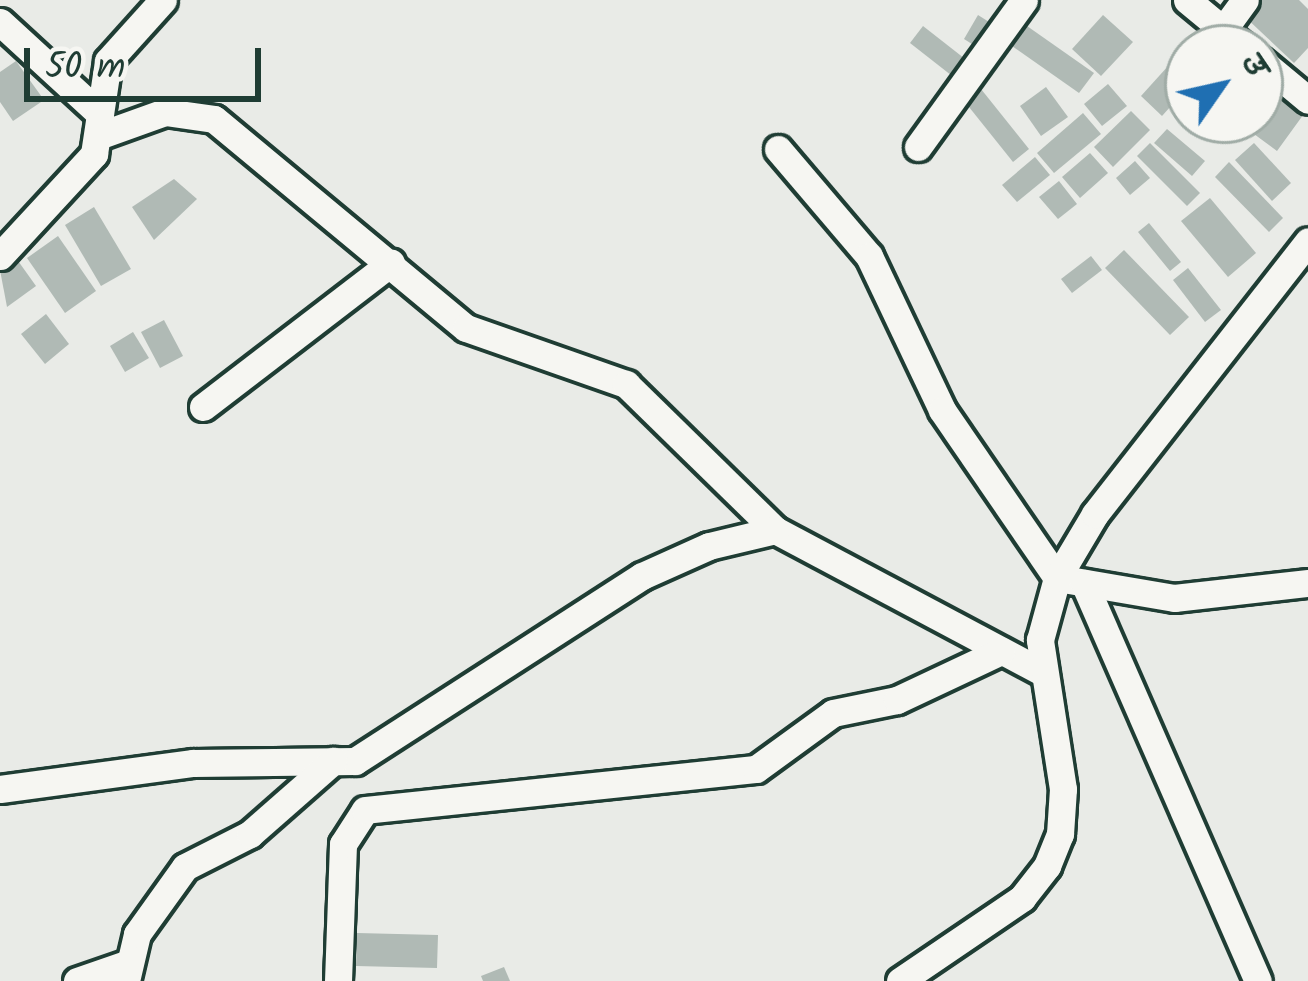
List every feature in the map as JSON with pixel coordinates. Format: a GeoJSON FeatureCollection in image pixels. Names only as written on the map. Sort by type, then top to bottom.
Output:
{"type":"FeatureCollection","features":[{"type":"Feature","properties":{"kind":"street"},"geometry":{"type":"LineString","coordinates":[[0,256],[94,154],[107,61],[163,0]]}},
{"type":"Feature","properties":{"kind":"street"},"geometry":{"type":"LineString","coordinates":[[918,147],[1024,0]]}},
{"type":"Feature","properties":{"kind":"street"},"geometry":{"type":"LineString","coordinates":[[1187,0],[1216,24]]}},
{"type":"Feature","properties":{"kind":"street"},"geometry":{"type":"LineString","coordinates":[[0,22],[99,125]]}},
{"type":"Feature","properties":{"kind":"street"},"geometry":{"type":"LineString","coordinates":[[1284,80],[1308,100]]}},
{"type":"Feature","properties":{"kind":"street"},"geometry":{"type":"LineString","coordinates":[[99,125],[166,112],[214,118],[485,339],[626,384],[775,530],[1042,672]]}},
{"type":"Feature","properties":{"kind":"street"},"geometry":{"type":"LineString","coordinates":[[778,149],[869,256],[942,410],[1071,581],[1258,981]]}},
{"type":"Feature","properties":{"kind":"street"},"geometry":{"type":"LineString","coordinates":[[900,981],[1022,898],[1046,866],[1060,834],[1063,790],[1042,672],[1042,624],[1071,581],[1108,497],[1308,241]]}},
{"type":"Feature","properties":{"kind":"street"},"geometry":{"type":"LineString","coordinates":[[203,407],[392,263]]}},
{"type":"Feature","properties":{"kind":"street"},"geometry":{"type":"LineString","coordinates":[[0,789],[194,763],[333,761],[370,752],[643,576],[709,546],[775,530]]}},
{"type":"Feature","properties":{"kind":"street"},"geometry":{"type":"LineString","coordinates":[[1071,581],[1174,598],[1305,592]]}},
{"type":"Feature","properties":{"kind":"street"},"geometry":{"type":"LineString","coordinates":[[338,981],[343,844],[365,810],[756,769],[833,712],[897,700],[1001,651]]}},
{"type":"Feature","properties":{"kind":"street"},"geometry":{"type":"LineString","coordinates":[[77,981],[127,972],[137,934],[185,867],[250,834],[333,761]]}},
{"type":"Feature","properties":{"kind":"building"},"geometry":{"type":"Polygon","coordinates":[[[1259,0],[1299,0],[1308,9],[1308,48],[1294,63],[1284,54],[1284,24],[1253,24],[1244,16],[1259,0]]]}},
{"type":"Feature","properties":{"kind":"building"},"geometry":{"type":"Polygon","coordinates":[[[978,15],[997,27],[983,51],[964,39],[978,15]]]}},
{"type":"Feature","properties":{"kind":"building"},"geometry":{"type":"Polygon","coordinates":[[[1103,15],[1133,42],[1101,76],[1072,49],[1103,15]]]}},
{"type":"Feature","properties":{"kind":"building"},"geometry":{"type":"Polygon","coordinates":[[[923,26],[969,62],[956,79],[910,43],[923,26]]]}},
{"type":"Feature","properties":{"kind":"building"},"geometry":{"type":"Polygon","coordinates":[[[1027,26],[1094,73],[1079,93],[1012,46],[1027,26]]]}},
{"type":"Feature","properties":{"kind":"building"},"geometry":{"type":"Polygon","coordinates":[[[16,61],[44,100],[13,121],[0,102],[0,72],[16,61]]]}},
{"type":"Feature","properties":{"kind":"building"},"geometry":{"type":"Polygon","coordinates":[[[1164,71],[1162,116],[1141,96],[1164,71]]]}},
{"type":"Feature","properties":{"kind":"building"},"geometry":{"type":"Polygon","coordinates":[[[1108,84],[1127,106],[1102,126],[1084,104],[1108,84]]]}},
{"type":"Feature","properties":{"kind":"building"},"geometry":{"type":"Polygon","coordinates":[[[1046,87],[1068,117],[1041,136],[1020,106],[1046,87]]]}},
{"type":"Feature","properties":{"kind":"building"},"geometry":{"type":"Polygon","coordinates":[[[981,89],[1029,149],[1013,162],[965,102],[981,89]]]}},
{"type":"Feature","properties":{"kind":"building"},"geometry":{"type":"Polygon","coordinates":[[[1284,94],[1306,111],[1284,141],[1284,94]]]}},
{"type":"Feature","properties":{"kind":"building"},"geometry":{"type":"Polygon","coordinates":[[[1131,111],[1150,130],[1113,167],[1094,147],[1131,111]]]}},
{"type":"Feature","properties":{"kind":"building"},"geometry":{"type":"Polygon","coordinates":[[[1083,113],[1101,134],[1054,173],[1037,153],[1083,113]]]}},
{"type":"Feature","properties":{"kind":"building"},"geometry":{"type":"Polygon","coordinates":[[[1164,132],[1164,144],[1185,144],[1205,161],[1192,176],[1154,143],[1164,132]]]}},
{"type":"Feature","properties":{"kind":"building"},"geometry":{"type":"Polygon","coordinates":[[[1150,143],[1200,193],[1187,206],[1137,156],[1150,143]]]}},
{"type":"Feature","properties":{"kind":"building"},"geometry":{"type":"Polygon","coordinates":[[[1255,144],[1291,183],[1272,201],[1235,160],[1255,144]]]}},
{"type":"Feature","properties":{"kind":"building"},"geometry":{"type":"Polygon","coordinates":[[[1090,153],[1108,173],[1080,198],[1062,177],[1090,153]]]}},
{"type":"Feature","properties":{"kind":"building"},"geometry":{"type":"Polygon","coordinates":[[[1035,157],[1050,175],[1017,202],[1002,185],[1035,157]]]}},
{"type":"Feature","properties":{"kind":"building"},"geometry":{"type":"Polygon","coordinates":[[[1135,161],[1150,178],[1130,195],[1116,178],[1135,161]]]}},
{"type":"Feature","properties":{"kind":"building"},"geometry":{"type":"Polygon","coordinates":[[[1229,162],[1283,218],[1269,232],[1215,177],[1229,162]]]}},
{"type":"Feature","properties":{"kind":"building"},"geometry":{"type":"Polygon","coordinates":[[[174,179],[197,199],[154,240],[132,207],[174,179]]]}},
{"type":"Feature","properties":{"kind":"building"},"geometry":{"type":"Polygon","coordinates":[[[1059,181],[1077,204],[1058,219],[1039,197],[1059,181]]]}},
{"type":"Feature","properties":{"kind":"building"},"geometry":{"type":"Polygon","coordinates":[[[1210,198],[1256,253],[1228,277],[1181,221],[1210,198]]]}},
{"type":"Feature","properties":{"kind":"building"},"geometry":{"type":"Polygon","coordinates":[[[94,207],[131,269],[101,286],[65,225],[94,207]]]}},
{"type":"Feature","properties":{"kind":"building"},"geometry":{"type":"Polygon","coordinates":[[[1149,223],[1181,262],[1170,271],[1138,232],[1149,223]]]}},
{"type":"Feature","properties":{"kind":"building"},"geometry":{"type":"Polygon","coordinates":[[[58,236],[96,291],[65,313],[27,258],[58,236]]]}},
{"type":"Feature","properties":{"kind":"building"},"geometry":{"type":"Polygon","coordinates":[[[1124,250],[1189,317],[1170,335],[1105,268],[1124,250]]]}},
{"type":"Feature","properties":{"kind":"building"},"geometry":{"type":"Polygon","coordinates":[[[1091,256],[1102,270],[1072,293],[1061,279],[1091,256]]]}},
{"type":"Feature","properties":{"kind":"building"},"geometry":{"type":"Polygon","coordinates":[[[16,258],[36,286],[7,307],[0,270],[16,258]]]}},
{"type":"Feature","properties":{"kind":"building"},"geometry":{"type":"Polygon","coordinates":[[[1188,268],[1221,310],[1205,322],[1173,280],[1188,268]]]}},
{"type":"Feature","properties":{"kind":"building"},"geometry":{"type":"Polygon","coordinates":[[[46,314],[69,344],[45,364],[21,334],[46,314]]]}},
{"type":"Feature","properties":{"kind":"building"},"geometry":{"type":"Polygon","coordinates":[[[164,320],[183,356],[160,368],[141,332],[164,320]]]}},
{"type":"Feature","properties":{"kind":"building"},"geometry":{"type":"Polygon","coordinates":[[[133,332],[149,358],[125,372],[110,346],[133,332]]]}},
{"type":"Feature","properties":{"kind":"building"},"geometry":{"type":"Polygon","coordinates":[[[357,933],[438,935],[437,968],[356,966],[357,933]]]}},
{"type":"Feature","properties":{"kind":"building"},"geometry":{"type":"Polygon","coordinates":[[[504,967],[510,981],[483,981],[481,976],[504,967]]]}}]}
